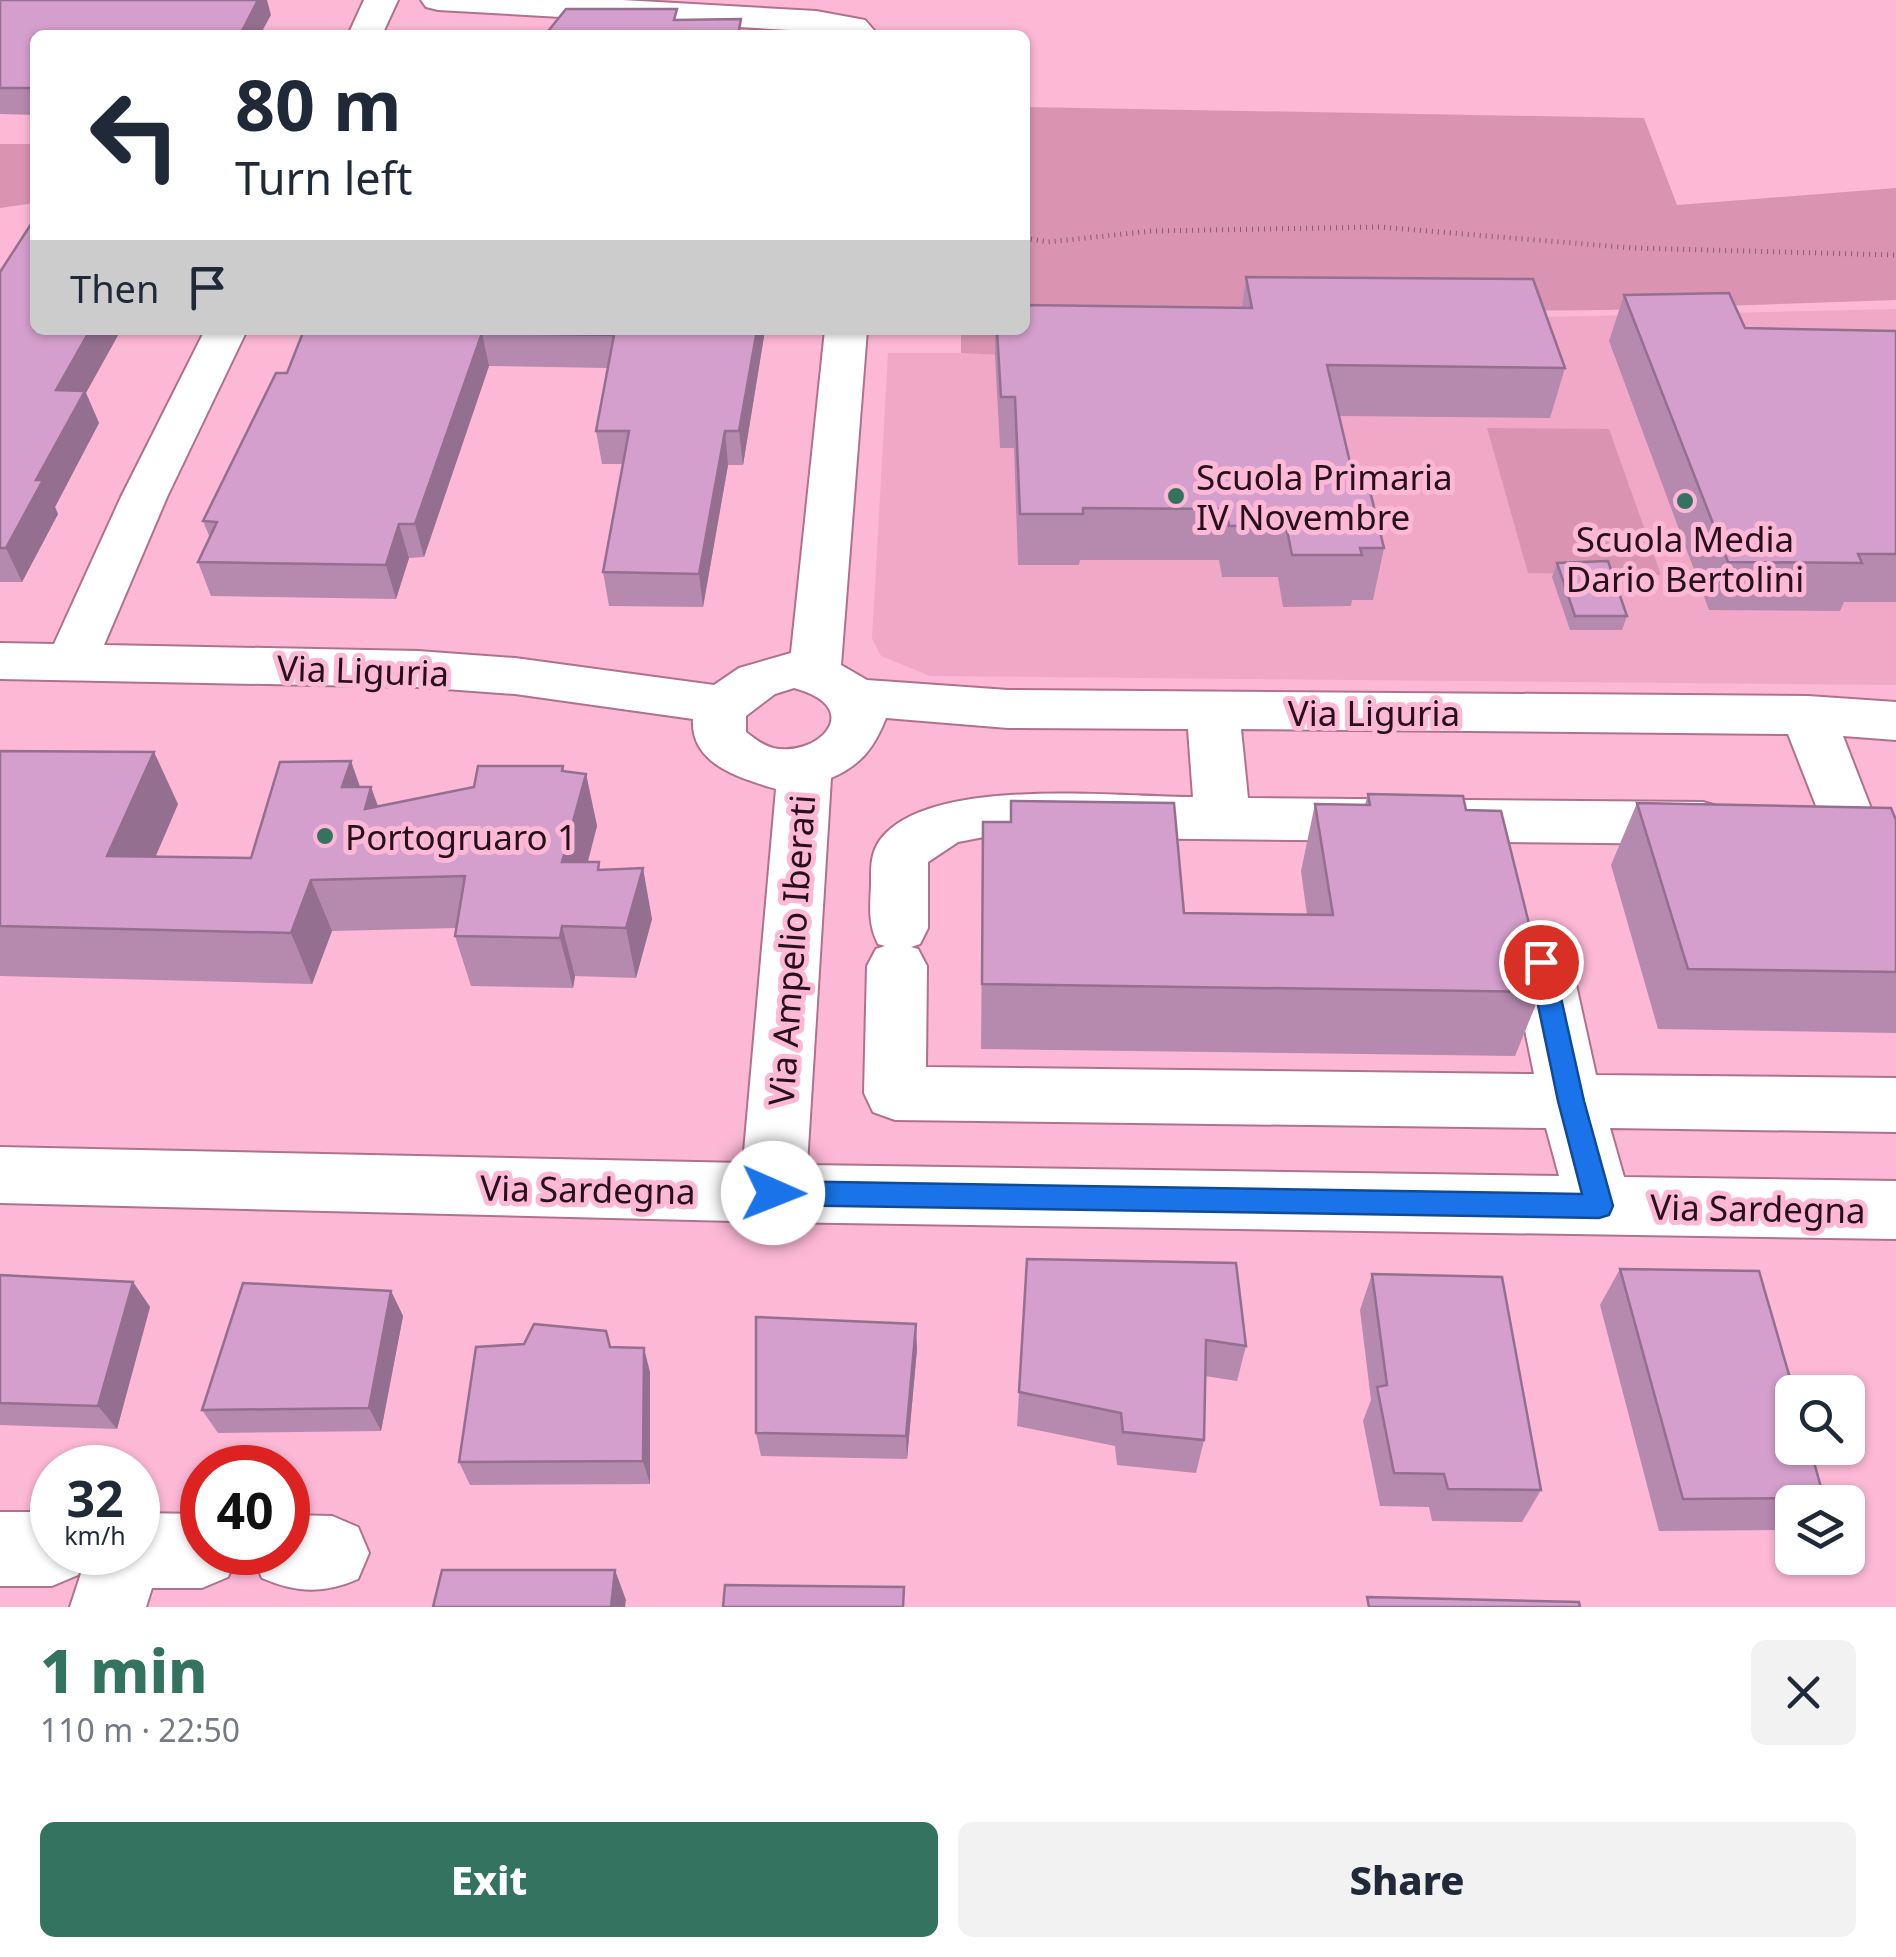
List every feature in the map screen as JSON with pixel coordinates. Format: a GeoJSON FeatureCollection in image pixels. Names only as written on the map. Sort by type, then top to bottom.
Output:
{"type":"FeatureCollection","features":[{"type":"Feature","properties":{"kind":"street"},"geometry":{"type":"LineString","coordinates":[[367,30],[381,0]]}},
{"type":"Feature","properties":{"kind":"street"},"geometry":{"type":"LineString","coordinates":[[438,0],[816,21],[855,30]]}},
{"type":"Feature","properties":{"kind":"street"},"geometry":{"type":"LineString","coordinates":[[70,664],[144,497],[224,335]]}},
{"type":"Feature","properties":{"kind":"street"},"geometry":{"type":"LineString","coordinates":[[834,685],[772,672],[736,691],[719,720],[731,748],[763,766],[805,767],[826,761],[854,738],[859,722],[834,685],[846,335]]}},
{"type":"Feature","properties":{"kind":"street","name":"Via Liguria"},"geometry":{"type":"LineString","coordinates":[[0,661],[418,669],[515,676],[725,705]]}},
{"type":"Feature","properties":{"kind":"street","name":"Via Liguria"},"geometry":{"type":"LineString","coordinates":[[834,685],[1008,709],[1808,715],[1896,721]]}},
{"type":"Feature","properties":{"kind":"street"},"geometry":{"type":"LineString","coordinates":[[1213,711],[1222,820]]}},
{"type":"Feature","properties":{"kind":"street"},"geometry":{"type":"LineString","coordinates":[[1808,715],[1873,825]]}},
{"type":"Feature","properties":{"kind":"street","name":"Via Ampelio Iberati"},"geometry":{"type":"LineString","coordinates":[[773,1193],[805,767]]}},
{"type":"Feature","properties":{"kind":"street"},"geometry":{"type":"LineString","coordinates":[[1873,825],[984,816],[950,822],[920,834],[900,855],[895,1093],[1896,1105]]}},
{"type":"Feature","properties":{"kind":"street"},"geometry":{"type":"LineString","coordinates":[[1541,962],[1599,1206]]}},
{"type":"Feature","properties":{"kind":"street","name":"Via Sardegna"},"geometry":{"type":"LineString","coordinates":[[0,1175],[773,1193],[1896,1210]]}},
{"type":"Feature","properties":{"kind":"street"},"geometry":{"type":"LineString","coordinates":[[0,1549],[30,1549]]}},
{"type":"Feature","properties":{"kind":"street"},"geometry":{"type":"LineString","coordinates":[[108,1607],[118,1575]]}},
{"type":"Feature","properties":{"kind":"path"},"geometry":{"type":"LineString","coordinates":[[1030,239],[1048,242],[1152,232],[1380,228],[1632,248],[1896,255]]}},
{"type":"Feature","properties":{"kind":"shaded area"},"geometry":{"type":"Polygon","coordinates":[[[1030,107],[1644,118],[1677,205],[1896,188],[1896,300],[1607,310],[1303,313],[1003,355],[961,353],[961,335],[1030,335],[1030,107]]]}},
{"type":"Feature","properties":{"kind":"shaded area"},"geometry":{"type":"Polygon","coordinates":[[[0,144],[30,144],[30,204],[0,208],[0,144]]]}},
{"type":"Feature","properties":{"kind":"shaded area"},"geometry":{"type":"Polygon","coordinates":[[[1896,309],[1896,685],[930,676],[881,656],[872,639],[888,353],[961,353],[1418,320],[1896,309]]]}},
{"type":"Feature","properties":{"kind":"shaded area"},"geometry":{"type":"Polygon","coordinates":[[[1487,428],[1609,429],[1661,575],[1528,573],[1487,428]]]}},
{"type":"Feature","properties":{"kind":"building"},"geometry":{"type":"Polygon","coordinates":[[[0,0],[258,0],[243,30],[30,30],[30,88],[0,88],[0,0]]]}},
{"type":"Feature","properties":{"kind":"building"},"geometry":{"type":"Polygon","coordinates":[[[566,9],[677,9],[674,20],[741,19],[739,30],[549,30],[566,9]]]}},
{"type":"Feature","properties":{"kind":"building"},"geometry":{"type":"Polygon","coordinates":[[[30,226],[30,335],[87,335],[56,390],[85,391],[36,480],[43,480],[6,548],[0,548],[0,272],[30,226]]]}},
{"type":"Feature","properties":{"kind":"building"},"geometry":{"type":"Polygon","coordinates":[[[1246,277],[1533,279],[1565,368],[1327,365],[1353,475],[1366,475],[1384,548],[1360,548],[1362,555],[1292,555],[1286,525],[1229,526],[1226,509],[1083,508],[1083,514],[1020,514],[1015,397],[1001,397],[997,335],[1030,335],[1030,305],[1252,308],[1246,277]]]}},
{"type":"Feature","properties":{"kind":"building"},"geometry":{"type":"Polygon","coordinates":[[[1729,293],[1745,328],[1896,331],[1896,554],[1858,554],[1862,563],[1728,562],[1624,295],[1729,293]]]}},
{"type":"Feature","properties":{"kind":"building"},"geometry":{"type":"Polygon","coordinates":[[[302,335],[481,335],[415,524],[399,524],[386,565],[198,562],[217,522],[203,521],[276,373],[287,373],[302,335]]]}},
{"type":"Feature","properties":{"kind":"building"},"geometry":{"type":"Polygon","coordinates":[[[614,335],[756,335],[739,431],[725,431],[699,574],[603,572],[629,431],[596,431],[614,335]]]}},
{"type":"Feature","properties":{"kind":"building"},"geometry":{"type":"Polygon","coordinates":[[[1608,561],[1627,616],[1575,616],[1557,563],[1608,561]]]}},
{"type":"Feature","properties":{"kind":"building"},"geometry":{"type":"Polygon","coordinates":[[[0,751],[154,752],[107,856],[251,858],[280,762],[351,761],[342,787],[371,787],[365,809],[474,787],[478,766],[563,766],[562,771],[586,774],[562,862],[599,862],[598,870],[643,868],[626,928],[562,926],[560,938],[455,936],[465,876],[311,880],[291,933],[0,926],[0,751]]]}},
{"type":"Feature","properties":{"kind":"building"},"geometry":{"type":"Polygon","coordinates":[[[1368,794],[1463,796],[1466,810],[1501,811],[1538,960],[1533,960],[1541,992],[982,984],[983,822],[1011,822],[1011,801],[1174,803],[1184,913],[1333,915],[1315,804],[1370,805],[1368,794]]]}},
{"type":"Feature","properties":{"kind":"building"},"geometry":{"type":"Polygon","coordinates":[[[1637,803],[1891,808],[1896,820],[1896,972],[1688,969],[1637,803]]]}},
{"type":"Feature","properties":{"kind":"building"},"geometry":{"type":"Polygon","coordinates":[[[1027,1259],[1236,1263],[1246,1346],[1206,1340],[1204,1440],[1123,1432],[1121,1413],[1019,1392],[1027,1259]]]}},
{"type":"Feature","properties":{"kind":"building"},"geometry":{"type":"Polygon","coordinates":[[[1620,1269],[1759,1271],[1789,1375],[1775,1375],[1775,1465],[1815,1465],[1820,1485],[1775,1485],[1775,1498],[1683,1499],[1620,1269]]]}},
{"type":"Feature","properties":{"kind":"building"},"geometry":{"type":"Polygon","coordinates":[[[1372,1274],[1502,1277],[1541,1490],[1448,1489],[1444,1474],[1394,1473],[1377,1387],[1387,1385],[1372,1274]]]}},
{"type":"Feature","properties":{"kind":"building"},"geometry":{"type":"Polygon","coordinates":[[[0,1275],[133,1282],[98,1406],[0,1403],[0,1275]]]}},
{"type":"Feature","properties":{"kind":"building"},"geometry":{"type":"Polygon","coordinates":[[[243,1283],[391,1291],[369,1408],[202,1410],[243,1283]]]}},
{"type":"Feature","properties":{"kind":"building"},"geometry":{"type":"Polygon","coordinates":[[[756,1317],[916,1324],[906,1436],[756,1433],[756,1317]]]}},
{"type":"Feature","properties":{"kind":"building"},"geometry":{"type":"Polygon","coordinates":[[[534,1324],[606,1331],[610,1347],[644,1348],[643,1461],[459,1462],[476,1347],[524,1344],[534,1324]]]}},
{"type":"Feature","properties":{"kind":"building"},"geometry":{"type":"Polygon","coordinates":[[[442,1570],[615,1570],[611,1607],[433,1607],[442,1570]]]}},
{"type":"Feature","properties":{"kind":"building"},"geometry":{"type":"Polygon","coordinates":[[[725,1585],[904,1587],[903,1607],[723,1607],[725,1585]]]}},
{"type":"Feature","properties":{"kind":"building"},"geometry":{"type":"Polygon","coordinates":[[[1367,1597],[1579,1602],[1580,1607],[1369,1607],[1367,1597]]]}},
{"type":"Feature","properties":{"kind":"place","name":"Scuola Primaria IV Novembre"},"geometry":{"type":"Point","coordinates":[1176,496]}},
{"type":"Feature","properties":{"kind":"place","name":"Scuola Media Dario Bertolini"},"geometry":{"type":"Point","coordinates":[1685,501]}},
{"type":"Feature","properties":{"kind":"place","name":"Portogruaro 1"},"geometry":{"type":"Point","coordinates":[325,836]}},
{"type":"Feature","properties":{"kind":"route"},"geometry":{"type":"LineString","coordinates":[[773,1193],[1599,1206],[1541,962]]}}]}
